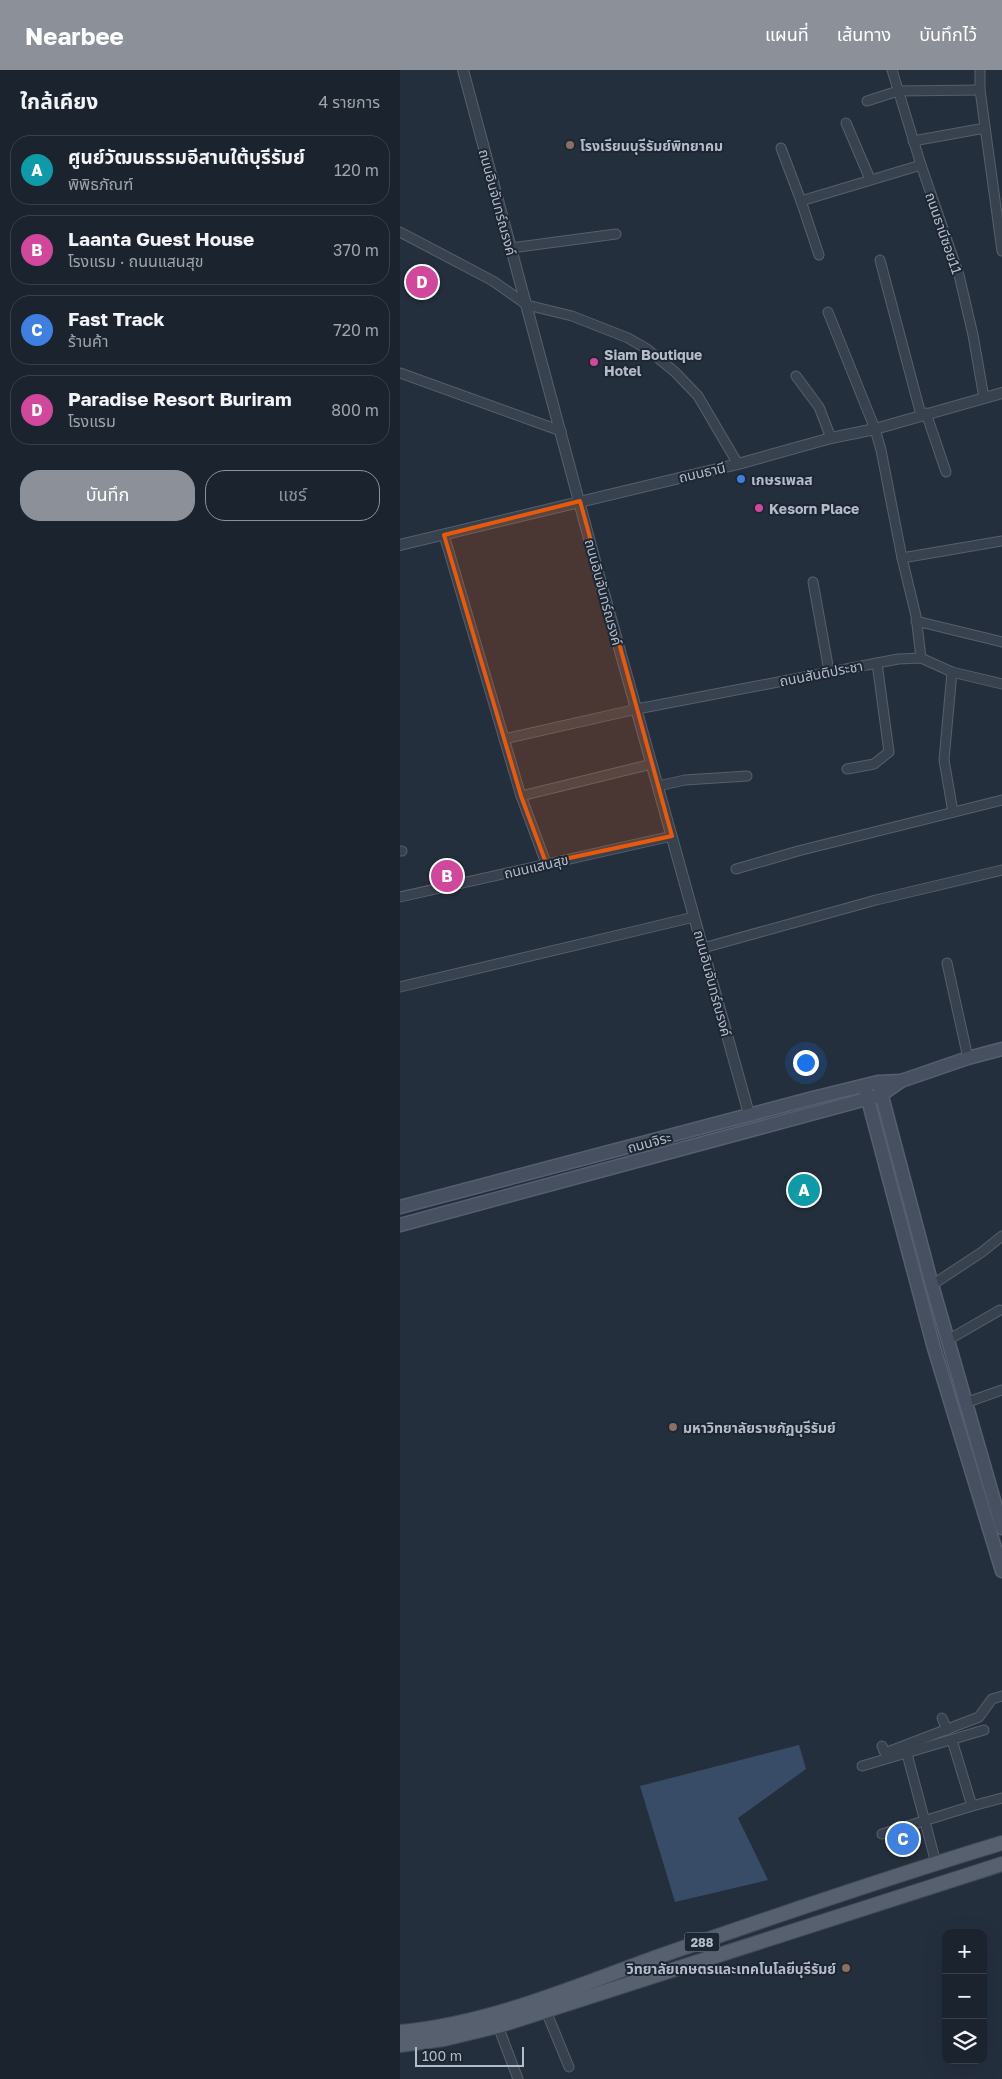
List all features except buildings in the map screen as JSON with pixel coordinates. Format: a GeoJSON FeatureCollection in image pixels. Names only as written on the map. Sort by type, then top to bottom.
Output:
{"type":"FeatureCollection","features":[{"type":"Feature","properties":{"kind":"main road","name":"ถนนจิระ"},"geometry":{"type":"LineString","coordinates":[[400,1225],[868,1099],[881,1095],[901,1081],[1002,1048]]}},
{"type":"Feature","properties":{"kind":"main road","name":"ถนนจิระ"},"geometry":{"type":"LineString","coordinates":[[400,1207],[864,1085],[901,1081]]}},
{"type":"Feature","properties":{"kind":"main road"},"geometry":{"type":"LineString","coordinates":[[878,1082],[932,1285],[1002,1528]]}},
{"type":"Feature","properties":{"kind":"main road"},"geometry":{"type":"LineString","coordinates":[[864,1085],[934,1348],[1002,1571]]}},
{"type":"Feature","properties":{"kind":"main road"},"geometry":{"type":"LineString","coordinates":[[503,1179],[498,1184],[498,1190],[503,1195],[508,1195]]}},
{"type":"Feature","properties":{"kind":"main road"},"geometry":{"type":"LineString","coordinates":[[486,1184],[492,1186],[494,1191],[494,1196],[490,1200]]}},
{"type":"Feature","properties":{"kind":"main road"},"geometry":{"type":"LineString","coordinates":[[938,1863],[953,1852],[1002,1834]]}},
{"type":"Feature","properties":{"kind":"main road","name":"288"},"geometry":{"type":"LineString","coordinates":[[400,2032],[450,2024],[536,2000],[770,1919],[1002,1843]]}},
{"type":"Feature","properties":{"kind":"main road","name":"288"},"geometry":{"type":"LineString","coordinates":[[400,2045],[444,2039],[498,2026],[1002,1864]]}},
{"type":"Feature","properties":{"kind":"main road"},"geometry":{"type":"LineString","coordinates":[[919,1890],[961,1884],[1002,1874]]}},
{"type":"Feature","properties":{"kind":"street","name":"ถนนอินจันทร์ณรงค์"},"geometry":{"type":"LineString","coordinates":[[463,70],[749,1114]]}},
{"type":"Feature","properties":{"kind":"street","name":"ถนนธานีซอย11"},"geometry":{"type":"LineString","coordinates":[[892,70],[913,141],[959,275],[973,335],[984,398]]}},
{"type":"Feature","properties":{"kind":"street"},"geometry":{"type":"LineString","coordinates":[[980,70],[980,90],[1002,251]]}},
{"type":"Feature","properties":{"kind":"street"},"geometry":{"type":"LineString","coordinates":[[867,101],[898,91],[980,90]]}},
{"type":"Feature","properties":{"kind":"street"},"geometry":{"type":"LineString","coordinates":[[846,123],[870,179]]}},
{"type":"Feature","properties":{"kind":"street"},"geometry":{"type":"LineString","coordinates":[[913,141],[985,128]]}},
{"type":"Feature","properties":{"kind":"street"},"geometry":{"type":"LineString","coordinates":[[781,148],[819,255]]}},
{"type":"Feature","properties":{"kind":"street"},"geometry":{"type":"LineString","coordinates":[[801,201],[921,165]]}},
{"type":"Feature","properties":{"kind":"street"},"geometry":{"type":"LineString","coordinates":[[400,232],[493,281],[527,305],[572,316],[628,338],[662,360],[698,396],[738,464]]}},
{"type":"Feature","properties":{"kind":"street"},"geometry":{"type":"LineString","coordinates":[[511,248],[616,234]]}},
{"type":"Feature","properties":{"kind":"street"},"geometry":{"type":"LineString","coordinates":[[880,260],[924,414],[946,472]]}},
{"type":"Feature","properties":{"kind":"street"},"geometry":{"type":"LineString","coordinates":[[828,312],[875,429],[881,450],[916,621],[920,658]]}},
{"type":"Feature","properties":{"kind":"street"},"geometry":{"type":"LineString","coordinates":[[400,373],[561,431]]}},
{"type":"Feature","properties":{"kind":"street"},"geometry":{"type":"LineString","coordinates":[[796,376],[819,407],[831,438]]}},
{"type":"Feature","properties":{"kind":"street","name":"ถนนธานี"},"geometry":{"type":"LineString","coordinates":[[400,545],[738,464],[831,438],[875,429],[1002,393]]}},
{"type":"Feature","properties":{"kind":"street"},"geometry":{"type":"LineString","coordinates":[[444,535],[521,796],[546,863]]}},
{"type":"Feature","properties":{"kind":"street"},"geometry":{"type":"LineString","coordinates":[[902,558],[1002,541]]}},
{"type":"Feature","properties":{"kind":"street"},"geometry":{"type":"LineString","coordinates":[[813,582],[829,671]]}},
{"type":"Feature","properties":{"kind":"street"},"geometry":{"type":"LineString","coordinates":[[916,621],[1002,642]]}},
{"type":"Feature","properties":{"kind":"street","name":"ถนนสันติประชา"},"geometry":{"type":"LineString","coordinates":[[504,739],[637,709],[877,662],[920,658],[952,672],[1002,684]]}},
{"type":"Feature","properties":{"kind":"street"},"geometry":{"type":"LineString","coordinates":[[847,769],[874,764],[889,752],[877,662]]}},
{"type":"Feature","properties":{"kind":"street"},"geometry":{"type":"LineString","coordinates":[[952,672],[944,760],[953,812]]}},
{"type":"Feature","properties":{"kind":"street"},"geometry":{"type":"LineString","coordinates":[[521,796],[652,764]]}},
{"type":"Feature","properties":{"kind":"street"},"geometry":{"type":"LineString","coordinates":[[658,786],[685,780],[747,776]]}},
{"type":"Feature","properties":{"kind":"street"},"geometry":{"type":"LineString","coordinates":[[736,869],[798,851],[1002,800]]}},
{"type":"Feature","properties":{"kind":"street","name":"ถนนแสนสุข"},"geometry":{"type":"LineString","coordinates":[[400,897],[672,836]]}},
{"type":"Feature","properties":{"kind":"street"},"geometry":{"type":"LineString","coordinates":[[703,948],[876,900],[1002,870]]}},
{"type":"Feature","properties":{"kind":"street"},"geometry":{"type":"LineString","coordinates":[[400,987],[694,916]]}},
{"type":"Feature","properties":{"kind":"street"},"geometry":{"type":"LineString","coordinates":[[947,963],[968,1058]]}},
{"type":"Feature","properties":{"kind":"street"},"geometry":{"type":"LineString","coordinates":[[932,1285],[1000,1242]]}},
{"type":"Feature","properties":{"kind":"street"},"geometry":{"type":"LineString","coordinates":[[948,1340],[1000,1310]]}},
{"type":"Feature","properties":{"kind":"street"},"geometry":{"type":"LineString","coordinates":[[965,1403],[1002,1390]]}},
{"type":"Feature","properties":{"kind":"street"},"geometry":{"type":"LineString","coordinates":[[882,1746],[885,1753],[947,1730],[979,1716],[992,1699],[1002,1696]]}},
{"type":"Feature","properties":{"kind":"street"},"geometry":{"type":"LineString","coordinates":[[942,1718],[947,1730]]}},
{"type":"Feature","properties":{"kind":"street"},"geometry":{"type":"LineString","coordinates":[[862,1766],[984,1730]]}},
{"type":"Feature","properties":{"kind":"street"},"geometry":{"type":"LineString","coordinates":[[952,1740],[972,1806]]}},
{"type":"Feature","properties":{"kind":"street"},"geometry":{"type":"LineString","coordinates":[[907,1754],[938,1863]]}},
{"type":"Feature","properties":{"kind":"street"},"geometry":{"type":"LineString","coordinates":[[882,1834],[1002,1798]]}},
{"type":"Feature","properties":{"kind":"street"},"geometry":{"type":"LineString","coordinates":[[546,2011],[569,2068]]}},
{"type":"Feature","properties":{"kind":"street"},"geometry":{"type":"LineString","coordinates":[[498,2026],[518,2079]]}},
{"type":"Feature","properties":{"kind":"highlighted area"},"geometry":{"type":"Polygon","coordinates":[[[580,501],[672,836],[546,863],[521,796],[444,535],[580,501]]]}},
{"type":"Feature","properties":{"kind":"water"},"geometry":{"type":"Polygon","coordinates":[[[799,1745],[806,1769],[738,1818],[768,1880],[675,1902],[640,1786],[799,1745]]]}},
{"type":"Feature","properties":{"kind":"place","name":"โรงเรียนบุรีรัมย์พิทยาคม"},"geometry":{"type":"Point","coordinates":[570,145]}},
{"type":"Feature","properties":{"kind":"place","name":"Paradise Resort Buriram"},"geometry":{"type":"Point","coordinates":[422,282]}},
{"type":"Feature","properties":{"kind":"place","name":"Siam Boutique Hotel"},"geometry":{"type":"Point","coordinates":[594,362]}},
{"type":"Feature","properties":{"kind":"place","name":"เกษรเพลส"},"geometry":{"type":"Point","coordinates":[741,479]}},
{"type":"Feature","properties":{"kind":"place","name":"Kesorn Place"},"geometry":{"type":"Point","coordinates":[759,508]}},
{"type":"Feature","properties":{"kind":"place","name":"Laanta Guest House"},"geometry":{"type":"Point","coordinates":[447,876]}},
{"type":"Feature","properties":{"kind":"place","name":"ศูนย์วัฒนธรรมอีสานใต้บุรีรัมย์"},"geometry":{"type":"Point","coordinates":[804,1190]}},
{"type":"Feature","properties":{"kind":"place","name":"มหาวิทยาลัยราชภัฏบุรีรัมย์"},"geometry":{"type":"Point","coordinates":[673,1427]}},
{"type":"Feature","properties":{"kind":"place","name":"Fast Track"},"geometry":{"type":"Point","coordinates":[903,1839]}},
{"type":"Feature","properties":{"kind":"place","name":"วิทยาลัยเกษตรและเทคโนโลยีบุรีรัมย์"},"geometry":{"type":"Point","coordinates":[846,1968]}}]}
